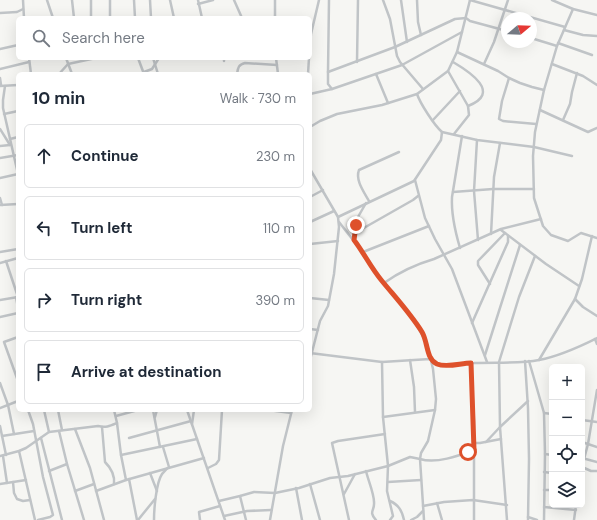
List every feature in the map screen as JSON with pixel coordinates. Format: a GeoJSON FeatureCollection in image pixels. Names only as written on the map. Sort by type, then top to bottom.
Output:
{"type":"FeatureCollection","features":[{"type":"Feature","properties":{"kind":"street"},"geometry":{"type":"LineString","coordinates":[[23,0],[24,16]]}},
{"type":"Feature","properties":{"kind":"street"},"geometry":{"type":"LineString","coordinates":[[47,0],[52,16]]}},
{"type":"Feature","properties":{"kind":"street"},"geometry":{"type":"LineString","coordinates":[[72,0],[74,16]]}},
{"type":"Feature","properties":{"kind":"street"},"geometry":{"type":"LineString","coordinates":[[91,0],[92,16]]}},
{"type":"Feature","properties":{"kind":"street"},"geometry":{"type":"LineString","coordinates":[[110,0],[110,16]]}},
{"type":"Feature","properties":{"kind":"street"},"geometry":{"type":"LineString","coordinates":[[134,0],[135,16]]}},
{"type":"Feature","properties":{"kind":"street"},"geometry":{"type":"LineString","coordinates":[[150,0],[151,16]]}},
{"type":"Feature","properties":{"kind":"street"},"geometry":{"type":"LineString","coordinates":[[170,0],[174,16]]}},
{"type":"Feature","properties":{"kind":"street"},"geometry":{"type":"LineString","coordinates":[[198,0],[201,16]]}},
{"type":"Feature","properties":{"kind":"street"},"geometry":{"type":"LineString","coordinates":[[198,4],[213,0]]}},
{"type":"Feature","properties":{"kind":"street"},"geometry":{"type":"LineString","coordinates":[[234,0],[241,16]]}},
{"type":"Feature","properties":{"kind":"street"},"geometry":{"type":"LineString","coordinates":[[275,0],[275,16]]}},
{"type":"Feature","properties":{"kind":"street"},"geometry":{"type":"LineString","coordinates":[[312,30],[319,0]]}},
{"type":"Feature","properties":{"kind":"street"},"geometry":{"type":"LineString","coordinates":[[325,90],[328,84],[329,0]]}},
{"type":"Feature","properties":{"kind":"street"},"geometry":{"type":"LineString","coordinates":[[357,62],[358,0]]}},
{"type":"Feature","properties":{"kind":"street"},"geometry":{"type":"LineString","coordinates":[[383,0],[390,19],[397,56],[402,65],[424,89]]}},
{"type":"Feature","properties":{"kind":"street"},"geometry":{"type":"LineString","coordinates":[[401,0],[407,42]]}},
{"type":"Feature","properties":{"kind":"street"},"geometry":{"type":"LineString","coordinates":[[417,0],[418,22],[421,35]]}},
{"type":"Feature","properties":{"kind":"street"},"geometry":{"type":"LineString","coordinates":[[312,126],[337,114],[368,109],[417,94],[448,71],[454,62],[470,0],[565,28],[583,35],[597,36]]}},
{"type":"Feature","properties":{"kind":"street"},"geometry":{"type":"LineString","coordinates":[[484,64],[499,29],[508,0]]}},
{"type":"Feature","properties":{"kind":"street"},"geometry":{"type":"LineString","coordinates":[[552,0],[573,9],[597,15]]}},
{"type":"Feature","properties":{"kind":"street"},"geometry":{"type":"LineString","coordinates":[[0,13],[17,12],[24,9]]}},
{"type":"Feature","properties":{"kind":"street"},"geometry":{"type":"LineString","coordinates":[[573,9],[558,45],[544,90],[536,124],[534,147],[534,198],[547,232],[557,238],[568,241],[581,233],[597,238]]}},
{"type":"Feature","properties":{"kind":"street"},"geometry":{"type":"LineString","coordinates":[[17,12],[23,16]]}},
{"type":"Feature","properties":{"kind":"street"},"geometry":{"type":"LineString","coordinates":[[328,72],[407,42],[455,19],[466,18],[499,29]]}},
{"type":"Feature","properties":{"kind":"street"},"geometry":{"type":"LineString","coordinates":[[312,93],[332,89],[402,65],[462,32]]}},
{"type":"Feature","properties":{"kind":"street"},"geometry":{"type":"LineString","coordinates":[[537,40],[592,55]]}},
{"type":"Feature","properties":{"kind":"street"},"geometry":{"type":"LineString","coordinates":[[0,49],[16,45]]}},
{"type":"Feature","properties":{"kind":"street"},"geometry":{"type":"LineString","coordinates":[[457,52],[484,64],[509,78],[528,86],[544,90]]}},
{"type":"Feature","properties":{"kind":"street"},"geometry":{"type":"LineString","coordinates":[[0,69],[29,60],[31,72]]}},
{"type":"Feature","properties":{"kind":"street"},"geometry":{"type":"LineString","coordinates":[[67,60],[71,72]]}},
{"type":"Feature","properties":{"kind":"street"},"geometry":{"type":"LineString","coordinates":[[61,72],[68,64],[79,60]]}},
{"type":"Feature","properties":{"kind":"street"},"geometry":{"type":"LineString","coordinates":[[139,60],[144,72]]}},
{"type":"Feature","properties":{"kind":"street"},"geometry":{"type":"LineString","coordinates":[[154,60],[157,72]]}},
{"type":"Feature","properties":{"kind":"street"},"geometry":{"type":"LineString","coordinates":[[146,72],[155,65],[158,60]]}},
{"type":"Feature","properties":{"kind":"street"},"geometry":{"type":"LineString","coordinates":[[276,60],[278,72]]}},
{"type":"Feature","properties":{"kind":"street"},"geometry":{"type":"LineString","coordinates":[[308,72],[309,60]]}},
{"type":"Feature","properties":{"kind":"street"},"geometry":{"type":"LineString","coordinates":[[454,62],[472,74],[483,89],[483,95],[479,101],[468,106]]}},
{"type":"Feature","properties":{"kind":"street"},"geometry":{"type":"LineString","coordinates":[[237,72],[240,64],[244,63],[277,65]]}},
{"type":"Feature","properties":{"kind":"street"},"geometry":{"type":"LineString","coordinates":[[552,64],[589,78],[597,85]]}},
{"type":"Feature","properties":{"kind":"street"},"geometry":{"type":"LineString","coordinates":[[448,71],[468,106],[469,114],[454,134]]}},
{"type":"Feature","properties":{"kind":"street"},"geometry":{"type":"LineString","coordinates":[[563,120],[570,104],[577,73]]}},
{"type":"Feature","properties":{"kind":"street"},"geometry":{"type":"LineString","coordinates":[[376,74],[388,103]]}},
{"type":"Feature","properties":{"kind":"street"},"geometry":{"type":"LineString","coordinates":[[0,78],[1,86],[16,85]]}},
{"type":"Feature","properties":{"kind":"street"},"geometry":{"type":"LineString","coordinates":[[509,78],[502,101],[499,119],[503,121],[536,124]]}},
{"type":"Feature","properties":{"kind":"street"},"geometry":{"type":"LineString","coordinates":[[328,84],[332,89]]}},
{"type":"Feature","properties":{"kind":"street"},"geometry":{"type":"LineString","coordinates":[[5,86],[2,105],[11,145]]}},
{"type":"Feature","properties":{"kind":"street"},"geometry":{"type":"LineString","coordinates":[[433,120],[460,91]]}},
{"type":"Feature","properties":{"kind":"street"},"geometry":{"type":"LineString","coordinates":[[417,94],[421,104],[442,132],[477,140],[534,147],[572,156]]}},
{"type":"Feature","properties":{"kind":"street"},"geometry":{"type":"LineString","coordinates":[[540,110],[588,132],[597,128]]}},
{"type":"Feature","properties":{"kind":"street"},"geometry":{"type":"LineString","coordinates":[[4,114],[16,111]]}},
{"type":"Feature","properties":{"kind":"street"},"geometry":{"type":"LineString","coordinates":[[0,158],[16,155],[0,128],[7,126]]}},
{"type":"Feature","properties":{"kind":"street"},"geometry":{"type":"LineString","coordinates":[[338,217],[414,180],[441,140],[442,132]]}},
{"type":"Feature","properties":{"kind":"street"},"geometry":{"type":"LineString","coordinates":[[460,248],[453,220],[452,207],[462,136]]}},
{"type":"Feature","properties":{"kind":"street"},"geometry":{"type":"LineString","coordinates":[[10,139],[16,138]]}},
{"type":"Feature","properties":{"kind":"street"},"geometry":{"type":"LineString","coordinates":[[477,140],[474,191],[478,240]]}},
{"type":"Feature","properties":{"kind":"street"},"geometry":{"type":"LineString","coordinates":[[490,234],[492,225],[493,189],[500,143]]}},
{"type":"Feature","properties":{"kind":"street"},"geometry":{"type":"LineString","coordinates":[[0,146],[11,145]]}},
{"type":"Feature","properties":{"kind":"street"},"geometry":{"type":"LineString","coordinates":[[367,202],[358,178],[357,174],[359,170],[399,152]]}},
{"type":"Feature","properties":{"kind":"street"},"geometry":{"type":"LineString","coordinates":[[312,172],[338,217],[339,222],[334,274],[328,306],[312,350]]}},
{"type":"Feature","properties":{"kind":"street"},"geometry":{"type":"LineString","coordinates":[[0,178],[16,174]]}},
{"type":"Feature","properties":{"kind":"street"},"geometry":{"type":"LineString","coordinates":[[414,180],[429,226],[452,269],[487,362]]}},
{"type":"Feature","properties":{"kind":"street"},"geometry":{"type":"LineString","coordinates":[[453,192],[493,189],[534,189]]}},
{"type":"Feature","properties":{"kind":"street"},"geometry":{"type":"LineString","coordinates":[[312,196],[323,190]]}},
{"type":"Feature","properties":{"kind":"street"},"geometry":{"type":"LineString","coordinates":[[355,233],[418,196]]}},
{"type":"Feature","properties":{"kind":"street"},"geometry":{"type":"LineString","coordinates":[[0,198],[1,205],[16,204]]}},
{"type":"Feature","properties":{"kind":"street"},"geometry":{"type":"LineString","coordinates":[[354,240],[358,217],[367,202]]}},
{"type":"Feature","properties":{"kind":"street"},"geometry":{"type":"LineString","coordinates":[[312,221],[334,211]]}},
{"type":"Feature","properties":{"kind":"street"},"geometry":{"type":"LineString","coordinates":[[384,283],[423,262],[460,248],[501,229],[541,219]]}},
{"type":"Feature","properties":{"kind":"street"},"geometry":{"type":"LineString","coordinates":[[339,222],[363,252],[384,283],[402,304],[423,335],[427,344],[436,392],[435,410],[428,441],[421,453],[420,459],[424,520]]}},
{"type":"Feature","properties":{"kind":"street"},"geometry":{"type":"LineString","coordinates":[[492,225],[496,232]]}},
{"type":"Feature","properties":{"kind":"street"},"geometry":{"type":"LineString","coordinates":[[363,252],[429,226]]}},
{"type":"Feature","properties":{"kind":"street"},"geometry":{"type":"LineString","coordinates":[[501,229],[535,256],[580,286]]}},
{"type":"Feature","properties":{"kind":"street"},"geometry":{"type":"LineString","coordinates":[[472,323],[508,242],[507,234]]}},
{"type":"Feature","properties":{"kind":"street"},"geometry":{"type":"LineString","coordinates":[[490,285],[478,265],[478,261],[507,234]]}},
{"type":"Feature","properties":{"kind":"street"},"geometry":{"type":"LineString","coordinates":[[539,360],[575,299],[580,286],[592,236]]}},
{"type":"Feature","properties":{"kind":"street"},"geometry":{"type":"LineString","coordinates":[[508,242],[514,240]]}},
{"type":"Feature","properties":{"kind":"street"},"geometry":{"type":"LineString","coordinates":[[312,244],[338,241]]}},
{"type":"Feature","properties":{"kind":"street"},"geometry":{"type":"LineString","coordinates":[[485,355],[520,245]]}},
{"type":"Feature","properties":{"kind":"street"},"geometry":{"type":"LineString","coordinates":[[0,252],[16,249]]}},
{"type":"Feature","properties":{"kind":"street"},"geometry":{"type":"LineString","coordinates":[[507,520],[500,427],[499,362],[519,297],[535,256]]}},
{"type":"Feature","properties":{"kind":"street"},"geometry":{"type":"LineString","coordinates":[[0,263],[16,258]]}},
{"type":"Feature","properties":{"kind":"street"},"geometry":{"type":"LineString","coordinates":[[6,261],[16,294]]}},
{"type":"Feature","properties":{"kind":"street"},"geometry":{"type":"LineString","coordinates":[[0,300],[16,297]]}},
{"type":"Feature","properties":{"kind":"street"},"geometry":{"type":"LineString","coordinates":[[312,298],[329,300]]}},
{"type":"Feature","properties":{"kind":"street"},"geometry":{"type":"LineString","coordinates":[[575,299],[583,307],[597,316]]}},
{"type":"Feature","properties":{"kind":"street"},"geometry":{"type":"LineString","coordinates":[[0,317],[16,313]]}},
{"type":"Feature","properties":{"kind":"street"},"geometry":{"type":"LineString","coordinates":[[312,329],[318,330]]}},
{"type":"Feature","properties":{"kind":"street"},"geometry":{"type":"LineString","coordinates":[[0,343],[16,338]]}},
{"type":"Feature","properties":{"kind":"street"},"geometry":{"type":"LineString","coordinates":[[430,358],[436,364],[444,366],[471,363],[539,360],[575,349],[596,339],[597,344]]}},
{"type":"Feature","properties":{"kind":"street"},"geometry":{"type":"LineString","coordinates":[[4,342],[16,375]]}},
{"type":"Feature","properties":{"kind":"street"},"geometry":{"type":"LineString","coordinates":[[312,353],[382,362],[430,358]]}},
{"type":"Feature","properties":{"kind":"street"},"geometry":{"type":"LineString","coordinates":[[410,360],[416,412]]}},
{"type":"Feature","properties":{"kind":"street"},"geometry":{"type":"LineString","coordinates":[[527,361],[529,459],[528,518],[537,520]]}},
{"type":"Feature","properties":{"kind":"street"},"geometry":{"type":"LineString","coordinates":[[527,361],[544,413],[544,520]]}},
{"type":"Feature","properties":{"kind":"street"},"geometry":{"type":"LineString","coordinates":[[382,362],[383,417],[388,466],[387,491],[393,516],[390,520]]}},
{"type":"Feature","properties":{"kind":"street"},"geometry":{"type":"LineString","coordinates":[[471,363],[474,443],[474,520]]}},
{"type":"Feature","properties":{"kind":"street"},"geometry":{"type":"LineString","coordinates":[[0,383],[8,405],[14,434]]}},
{"type":"Feature","properties":{"kind":"street"},"geometry":{"type":"LineString","coordinates":[[585,452],[588,444],[597,390]]}},
{"type":"Feature","properties":{"kind":"street"},"geometry":{"type":"LineString","coordinates":[[486,442],[528,401]]}},
{"type":"Feature","properties":{"kind":"street"},"geometry":{"type":"LineString","coordinates":[[0,408],[16,402]]}},
{"type":"Feature","properties":{"kind":"street"},"geometry":{"type":"LineString","coordinates":[[383,417],[435,410]]}},
{"type":"Feature","properties":{"kind":"street"},"geometry":{"type":"LineString","coordinates":[[19,451],[36,520],[50,517],[53,515],[29,412]]}},
{"type":"Feature","properties":{"kind":"street"},"geometry":{"type":"LineString","coordinates":[[44,412],[49,432]]}},
{"type":"Feature","properties":{"kind":"street"},"geometry":{"type":"LineString","coordinates":[[59,412],[60,430],[67,464],[84,520]]}},
{"type":"Feature","properties":{"kind":"street"},"geometry":{"type":"LineString","coordinates":[[115,412],[121,456],[136,520]]}},
{"type":"Feature","properties":{"kind":"street"},"geometry":{"type":"LineString","coordinates":[[116,416],[131,412]]}},
{"type":"Feature","properties":{"kind":"street"},"geometry":{"type":"LineString","coordinates":[[153,412],[157,430],[169,467]]}},
{"type":"Feature","properties":{"kind":"street"},"geometry":{"type":"LineString","coordinates":[[154,418],[156,412]]}},
{"type":"Feature","properties":{"kind":"street"},"geometry":{"type":"LineString","coordinates":[[188,412],[225,520]]}},
{"type":"Feature","properties":{"kind":"street"},"geometry":{"type":"LineString","coordinates":[[192,423],[194,412]]}},
{"type":"Feature","properties":{"kind":"street"},"geometry":{"type":"LineString","coordinates":[[208,468],[216,464],[219,460],[222,412]]}},
{"type":"Feature","properties":{"kind":"street"},"geometry":{"type":"LineString","coordinates":[[270,520],[283,446],[291,414],[280,412]]}},
{"type":"Feature","properties":{"kind":"street"},"geometry":{"type":"LineString","coordinates":[[544,413],[549,414]]}},
{"type":"Feature","properties":{"kind":"street"},"geometry":{"type":"LineString","coordinates":[[585,421],[597,422]]}},
{"type":"Feature","properties":{"kind":"street"},"geometry":{"type":"LineString","coordinates":[[3,456],[19,451],[49,432],[98,426],[106,428],[117,423]]}},
{"type":"Feature","properties":{"kind":"street"},"geometry":{"type":"LineString","coordinates":[[129,438],[157,430],[192,423]]}},
{"type":"Feature","properties":{"kind":"street"},"geometry":{"type":"LineString","coordinates":[[0,426],[7,483]]}},
{"type":"Feature","properties":{"kind":"street"},"geometry":{"type":"LineString","coordinates":[[102,427],[104,462],[110,467],[114,478],[114,484]]}},
{"type":"Feature","properties":{"kind":"street"},"geometry":{"type":"LineString","coordinates":[[75,429],[84,449],[104,520]]}},
{"type":"Feature","properties":{"kind":"street"},"geometry":{"type":"LineString","coordinates":[[2,436],[34,431]]}},
{"type":"Feature","properties":{"kind":"street"},"geometry":{"type":"LineString","coordinates":[[349,520],[332,443],[385,434]]}},
{"type":"Feature","properties":{"kind":"street"},"geometry":{"type":"LineString","coordinates":[[41,438],[62,520]]}},
{"type":"Feature","properties":{"kind":"street"},"geometry":{"type":"LineString","coordinates":[[121,456],[197,439]]}},
{"type":"Feature","properties":{"kind":"street"},"geometry":{"type":"LineString","coordinates":[[474,443],[501,439]]}},
{"type":"Feature","properties":{"kind":"street"},"geometry":{"type":"LineString","coordinates":[[219,501],[254,492],[275,493],[388,466],[410,457],[426,461],[440,459],[474,448],[480,443]]}},
{"type":"Feature","properties":{"kind":"street"},"geometry":{"type":"LineString","coordinates":[[585,443],[597,448]]}},
{"type":"Feature","properties":{"kind":"street"},"geometry":{"type":"LineString","coordinates":[[545,454],[549,455]]}},
{"type":"Feature","properties":{"kind":"street"},"geometry":{"type":"LineString","coordinates":[[96,491],[127,479],[204,458]]}},
{"type":"Feature","properties":{"kind":"street"},"geometry":{"type":"LineString","coordinates":[[585,459],[597,462]]}},
{"type":"Feature","properties":{"kind":"street"},"geometry":{"type":"LineString","coordinates":[[49,471],[67,464]]}},
{"type":"Feature","properties":{"kind":"street"},"geometry":{"type":"LineString","coordinates":[[154,520],[155,499],[161,476],[169,467]]}},
{"type":"Feature","properties":{"kind":"street"},"geometry":{"type":"LineString","coordinates":[[585,468],[591,471],[597,471]]}},
{"type":"Feature","properties":{"kind":"street"},"geometry":{"type":"LineString","coordinates":[[366,471],[374,502],[371,510],[376,520]]}},
{"type":"Feature","properties":{"kind":"street"},"geometry":{"type":"LineString","coordinates":[[544,472],[549,473]]}},
{"type":"Feature","properties":{"kind":"street"},"geometry":{"type":"LineString","coordinates":[[150,473],[157,493]]}},
{"type":"Feature","properties":{"kind":"street"},"geometry":{"type":"LineString","coordinates":[[344,495],[355,474]]}},
{"type":"Feature","properties":{"kind":"street"},"geometry":{"type":"LineString","coordinates":[[0,484],[26,480]]}},
{"type":"Feature","properties":{"kind":"street"},"geometry":{"type":"LineString","coordinates":[[388,482],[421,480]]}},
{"type":"Feature","properties":{"kind":"street"},"geometry":{"type":"LineString","coordinates":[[13,482],[14,493],[17,499],[23,501],[30,500]]}},
{"type":"Feature","properties":{"kind":"street"},"geometry":{"type":"LineString","coordinates":[[75,490],[94,484]]}},
{"type":"Feature","properties":{"kind":"street"},"geometry":{"type":"LineString","coordinates":[[310,484],[320,520]]}},
{"type":"Feature","properties":{"kind":"street"},"geometry":{"type":"LineString","coordinates":[[296,488],[302,520]]}},
{"type":"Feature","properties":{"kind":"street"},"geometry":{"type":"LineString","coordinates":[[544,490],[549,490]]}},
{"type":"Feature","properties":{"kind":"street"},"geometry":{"type":"LineString","coordinates":[[240,496],[246,520]]}},
{"type":"Feature","properties":{"kind":"street"},"geometry":{"type":"LineString","coordinates":[[136,520],[155,499]]}},
{"type":"Feature","properties":{"kind":"street"},"geometry":{"type":"LineString","coordinates":[[389,500],[399,507],[404,520]]}},
{"type":"Feature","properties":{"kind":"street"},"geometry":{"type":"LineString","coordinates":[[411,520],[418,517],[423,508],[437,503],[474,500],[507,505]]}},
{"type":"Feature","properties":{"kind":"street"},"geometry":{"type":"LineString","coordinates":[[437,503],[442,520]]}},
{"type":"Feature","properties":{"kind":"street"},"geometry":{"type":"LineString","coordinates":[[200,520],[199,512],[220,506]]}},
{"type":"Feature","properties":{"kind":"street"},"geometry":{"type":"LineString","coordinates":[[544,507],[576,510],[574,520]]}},
{"type":"Feature","properties":{"kind":"street"},"geometry":{"type":"LineString","coordinates":[[224,516],[244,511],[271,510]]}},
{"type":"Feature","properties":{"kind":"route"},"geometry":{"type":"LineString","coordinates":[[356,225],[354,240],[381,280],[402,304],[416,324],[427,344],[430,358],[436,364],[444,366],[471,363],[474,450],[468,452]]}}]}
